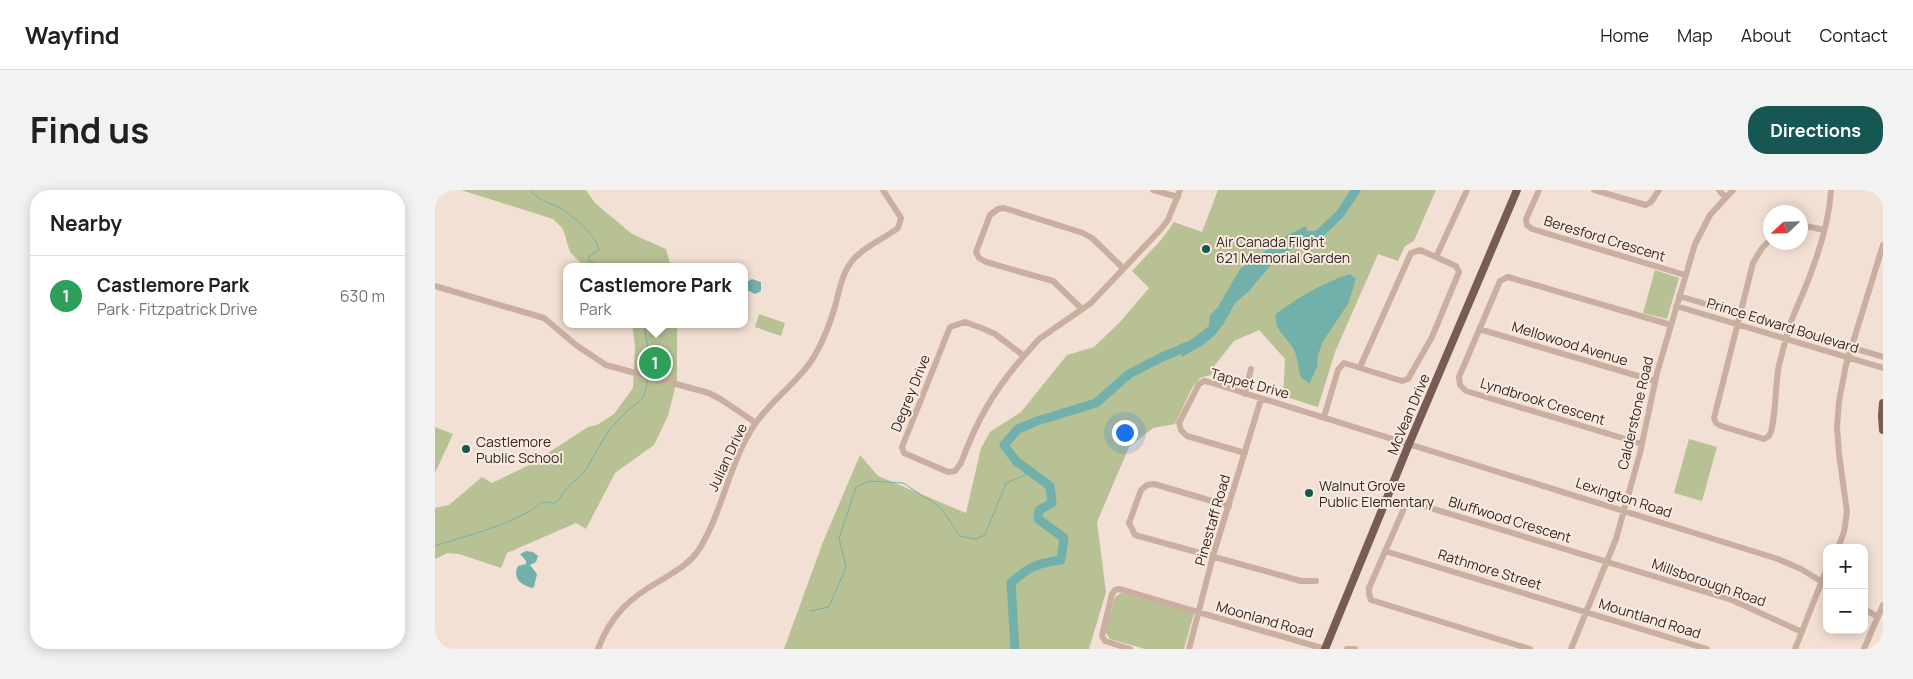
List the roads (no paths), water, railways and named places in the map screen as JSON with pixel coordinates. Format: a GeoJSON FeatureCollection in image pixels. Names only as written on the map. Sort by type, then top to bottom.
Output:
{"type":"FeatureCollection","features":[{"type":"Feature","properties":{"kind":"main road","name":"McVean Drive"},"geometry":{"type":"LineString","coordinates":[[1325,649],[1409,444],[1517,190]]}},
{"type":"Feature","properties":{"kind":"main road"},"geometry":{"type":"LineString","coordinates":[[1883,403],[1883,430]]}},
{"type":"Feature","properties":{"kind":"street","name":"Julian Drive"},"geometry":{"type":"LineString","coordinates":[[598,649],[613,617],[627,603],[661,579],[679,570],[697,552],[712,522],[733,468],[755,424],[813,358],[830,321],[841,282],[852,261],[859,254],[898,228],[901,218],[883,190]]}},
{"type":"Feature","properties":{"kind":"street"},"geometry":{"type":"LineString","coordinates":[[1153,190],[1177,197]]}},
{"type":"Feature","properties":{"kind":"street","name":"Degrey Drive"},"geometry":{"type":"LineString","coordinates":[[1024,356],[995,334],[984,329],[965,322],[950,327],[901,447],[904,453],[947,472],[955,471],[961,463],[985,406],[1005,377],[1024,356],[1039,338],[1091,303],[1161,229],[1168,220],[1181,190]]}},
{"type":"Feature","properties":{"kind":"street"},"geometry":{"type":"LineString","coordinates":[[1436,257],[1467,190]]}},
{"type":"Feature","properties":{"kind":"street","name":"Beresford Crescent"},"geometry":{"type":"LineString","coordinates":[[1539,190],[1526,219],[1527,224],[1532,229],[1685,275]]}},
{"type":"Feature","properties":{"kind":"street"},"geometry":{"type":"LineString","coordinates":[[1594,190],[1646,205],[1651,202],[1659,190]]}},
{"type":"Feature","properties":{"kind":"street"},"geometry":{"type":"LineString","coordinates":[[1719,190],[1725,197]]}},
{"type":"Feature","properties":{"kind":"street","name":"Calderstone Road"},"geometry":{"type":"LineString","coordinates":[[1571,649],[1607,562],[1624,510],[1642,444],[1655,381],[1685,275],[1702,228],[1725,197],[1733,190]]}},
{"type":"Feature","properties":{"kind":"street"},"geometry":{"type":"LineString","coordinates":[[1763,246],[1753,263],[1739,324],[1714,415],[1716,424],[1759,438],[1769,436],[1773,430],[1777,375],[1796,307],[1806,287],[1824,230],[1829,211],[1831,190]]}},
{"type":"Feature","properties":{"kind":"street"},"geometry":{"type":"LineString","coordinates":[[1082,309],[1053,280],[986,262],[979,258],[976,252],[989,215],[993,211],[1004,208],[1083,233],[1093,238],[1123,268]]}},
{"type":"Feature","properties":{"kind":"street"},"geometry":{"type":"LineString","coordinates":[[1808,227],[1824,230]]}},
{"type":"Feature","properties":{"kind":"street"},"geometry":{"type":"LineString","coordinates":[[1840,544],[1844,532],[1847,512],[1837,427],[1840,394],[1848,357],[1883,244]]}},
{"type":"Feature","properties":{"kind":"street"},"geometry":{"type":"LineString","coordinates":[[1324,417],[1339,367],[1347,363],[1402,381],[1409,380],[1432,337],[1459,272],[1456,266],[1420,250],[1414,251],[1409,255],[1361,367]]}},
{"type":"Feature","properties":{"kind":"street","name":"Lyndbrook Crescent"},"geometry":{"type":"LineString","coordinates":[[1642,444],[1462,389],[1459,377],[1500,281],[1510,277],[1671,325]]}},
{"type":"Feature","properties":{"kind":"street"},"geometry":{"type":"LineString","coordinates":[[435,286],[544,318],[576,345],[606,365],[709,393],[755,424]]}},
{"type":"Feature","properties":{"kind":"street","name":"Prince Edward Boulevard"},"geometry":{"type":"LineString","coordinates":[[1679,296],[1883,357]]}},
{"type":"Feature","properties":{"kind":"street","name":"Prince Edward Boulevard"},"geometry":{"type":"LineString","coordinates":[[1676,306],[1883,368]]}},
{"type":"Feature","properties":{"kind":"street","name":"Mellowood Avenue"},"geometry":{"type":"LineString","coordinates":[[1479,329],[1655,381]]}},
{"type":"Feature","properties":{"kind":"street"},"geometry":{"type":"LineString","coordinates":[[1245,394],[1251,369]]}},
{"type":"Feature","properties":{"kind":"street","name":"Tappet Drive"},"geometry":{"type":"LineString","coordinates":[[1245,453],[1187,436],[1181,430],[1179,422],[1199,384],[1203,382],[1245,394],[1409,444]]}},
{"type":"Feature","properties":{"kind":"street","name":"Pinestaff Road"},"geometry":{"type":"LineString","coordinates":[[1189,649],[1213,556],[1261,399]]}},
{"type":"Feature","properties":{"kind":"street","name":"Lexington Road"},"geometry":{"type":"LineString","coordinates":[[1409,444],[1778,559],[1801,569],[1823,582]]}},
{"type":"Feature","properties":{"kind":"street"},"geometry":{"type":"LineString","coordinates":[[1229,506],[1154,484],[1147,485],[1141,490],[1129,519],[1130,528],[1135,535],[1301,581],[1316,580]]}},
{"type":"Feature","properties":{"kind":"street","name":"Bluffwood Crescent"},"geometry":{"type":"LineString","coordinates":[[1530,649],[1374,602],[1369,596],[1369,588],[1403,508],[1412,503],[1607,562]]}},
{"type":"Feature","properties":{"kind":"street","name":"Rathmore Street"},"geometry":{"type":"LineString","coordinates":[[1385,551],[1587,612]]}},
{"type":"Feature","properties":{"kind":"street","name":"Millsborough Road"},"geometry":{"type":"LineString","coordinates":[[1607,562],[1743,604],[1802,632]]}},
{"type":"Feature","properties":{"kind":"street"},"geometry":{"type":"LineString","coordinates":[[1795,649],[1823,585]]}},
{"type":"Feature","properties":{"kind":"street","name":"Moonland Road"},"geometry":{"type":"LineString","coordinates":[[1130,649],[1105,642],[1102,636],[1112,594],[1115,590],[1127,591],[1325,649]]}},
{"type":"Feature","properties":{"kind":"street"},"geometry":{"type":"LineString","coordinates":[[1864,649],[1883,604]]}},
{"type":"Feature","properties":{"kind":"street","name":"Mountland Road"},"geometry":{"type":"LineString","coordinates":[[1587,612],[1707,649]]}},
{"type":"Feature","properties":{"kind":"street"},"geometry":{"type":"LineString","coordinates":[[1868,612],[1878,617]]}},
{"type":"Feature","properties":{"kind":"street"},"geometry":{"type":"LineString","coordinates":[[1347,649],[1355,649]]}},
{"type":"Feature","properties":{"kind":"water"},"geometry":{"type":"Polygon","coordinates":[[[1306,226],[1307,232],[1298,244],[1272,264],[1249,291],[1235,303],[1214,336],[1182,357],[1179,345],[1189,341],[1209,326],[1210,315],[1218,307],[1240,269],[1288,235],[1306,226]]]}},
{"type":"Feature","properties":{"kind":"water"},"geometry":{"type":"Polygon","coordinates":[[[1350,274],[1356,279],[1348,304],[1323,341],[1318,355],[1317,367],[1309,384],[1302,379],[1295,352],[1279,330],[1276,314],[1311,291],[1350,274]]]}},
{"type":"Feature","properties":{"kind":"water"},"geometry":{"type":"Polygon","coordinates":[[[752,279],[761,282],[761,291],[755,294],[748,290],[748,281],[752,279]]]}},
{"type":"Feature","properties":{"kind":"water"},"geometry":{"type":"Polygon","coordinates":[[[526,551],[533,552],[538,556],[536,562],[530,565],[537,574],[534,587],[532,588],[521,583],[516,574],[518,566],[526,564],[526,561],[520,554],[526,551]]]}},
{"type":"Feature","properties":{"kind":"waterway"},"geometry":{"type":"LineString","coordinates":[[530,190],[539,198],[565,211],[583,226],[594,239],[599,250],[589,256],[589,261],[594,263]]}},
{"type":"Feature","properties":{"kind":"waterway"},"geometry":{"type":"LineString","coordinates":[[1298,244],[1306,246],[1339,220],[1353,190]]}},
{"type":"Feature","properties":{"kind":"waterway"},"geometry":{"type":"LineString","coordinates":[[1294,237],[1318,235],[1340,214],[1356,190]]}},
{"type":"Feature","properties":{"kind":"waterway"},"geometry":{"type":"LineString","coordinates":[[645,328],[651,368],[649,374]]}},
{"type":"Feature","properties":{"kind":"waterway"},"geometry":{"type":"LineString","coordinates":[[1015,649],[1011,583],[1034,567],[1061,560],[1064,538],[1038,519],[1039,510],[1052,503],[1050,486],[1017,462],[1004,445],[1018,429],[1037,421],[1096,403],[1129,374],[1191,345]]}},
{"type":"Feature","properties":{"kind":"waterway"},"geometry":{"type":"LineString","coordinates":[[435,546],[506,523],[532,510],[542,502],[556,503],[568,487],[585,471],[609,430],[643,398],[648,380]]}},
{"type":"Feature","properties":{"kind":"waterway"},"geometry":{"type":"LineString","coordinates":[[810,611],[829,607],[846,567],[839,538],[856,487],[870,481],[903,483],[940,507],[960,536],[975,539],[985,535],[1006,483],[1032,472]]}},
{"type":"Feature","properties":{"kind":"place","name":"Air Canada Flight 621 Memorial Garden"},"geometry":{"type":"Point","coordinates":[1206,249]}},
{"type":"Feature","properties":{"kind":"place","name":"Castlemore Park"},"geometry":{"type":"Point","coordinates":[655,363]}},
{"type":"Feature","properties":{"kind":"place","name":"Castlemore Public School"},"geometry":{"type":"Point","coordinates":[466,449]}},
{"type":"Feature","properties":{"kind":"place","name":"Walnut Grove Public Elementary"},"geometry":{"type":"Point","coordinates":[1309,493]}}]}
